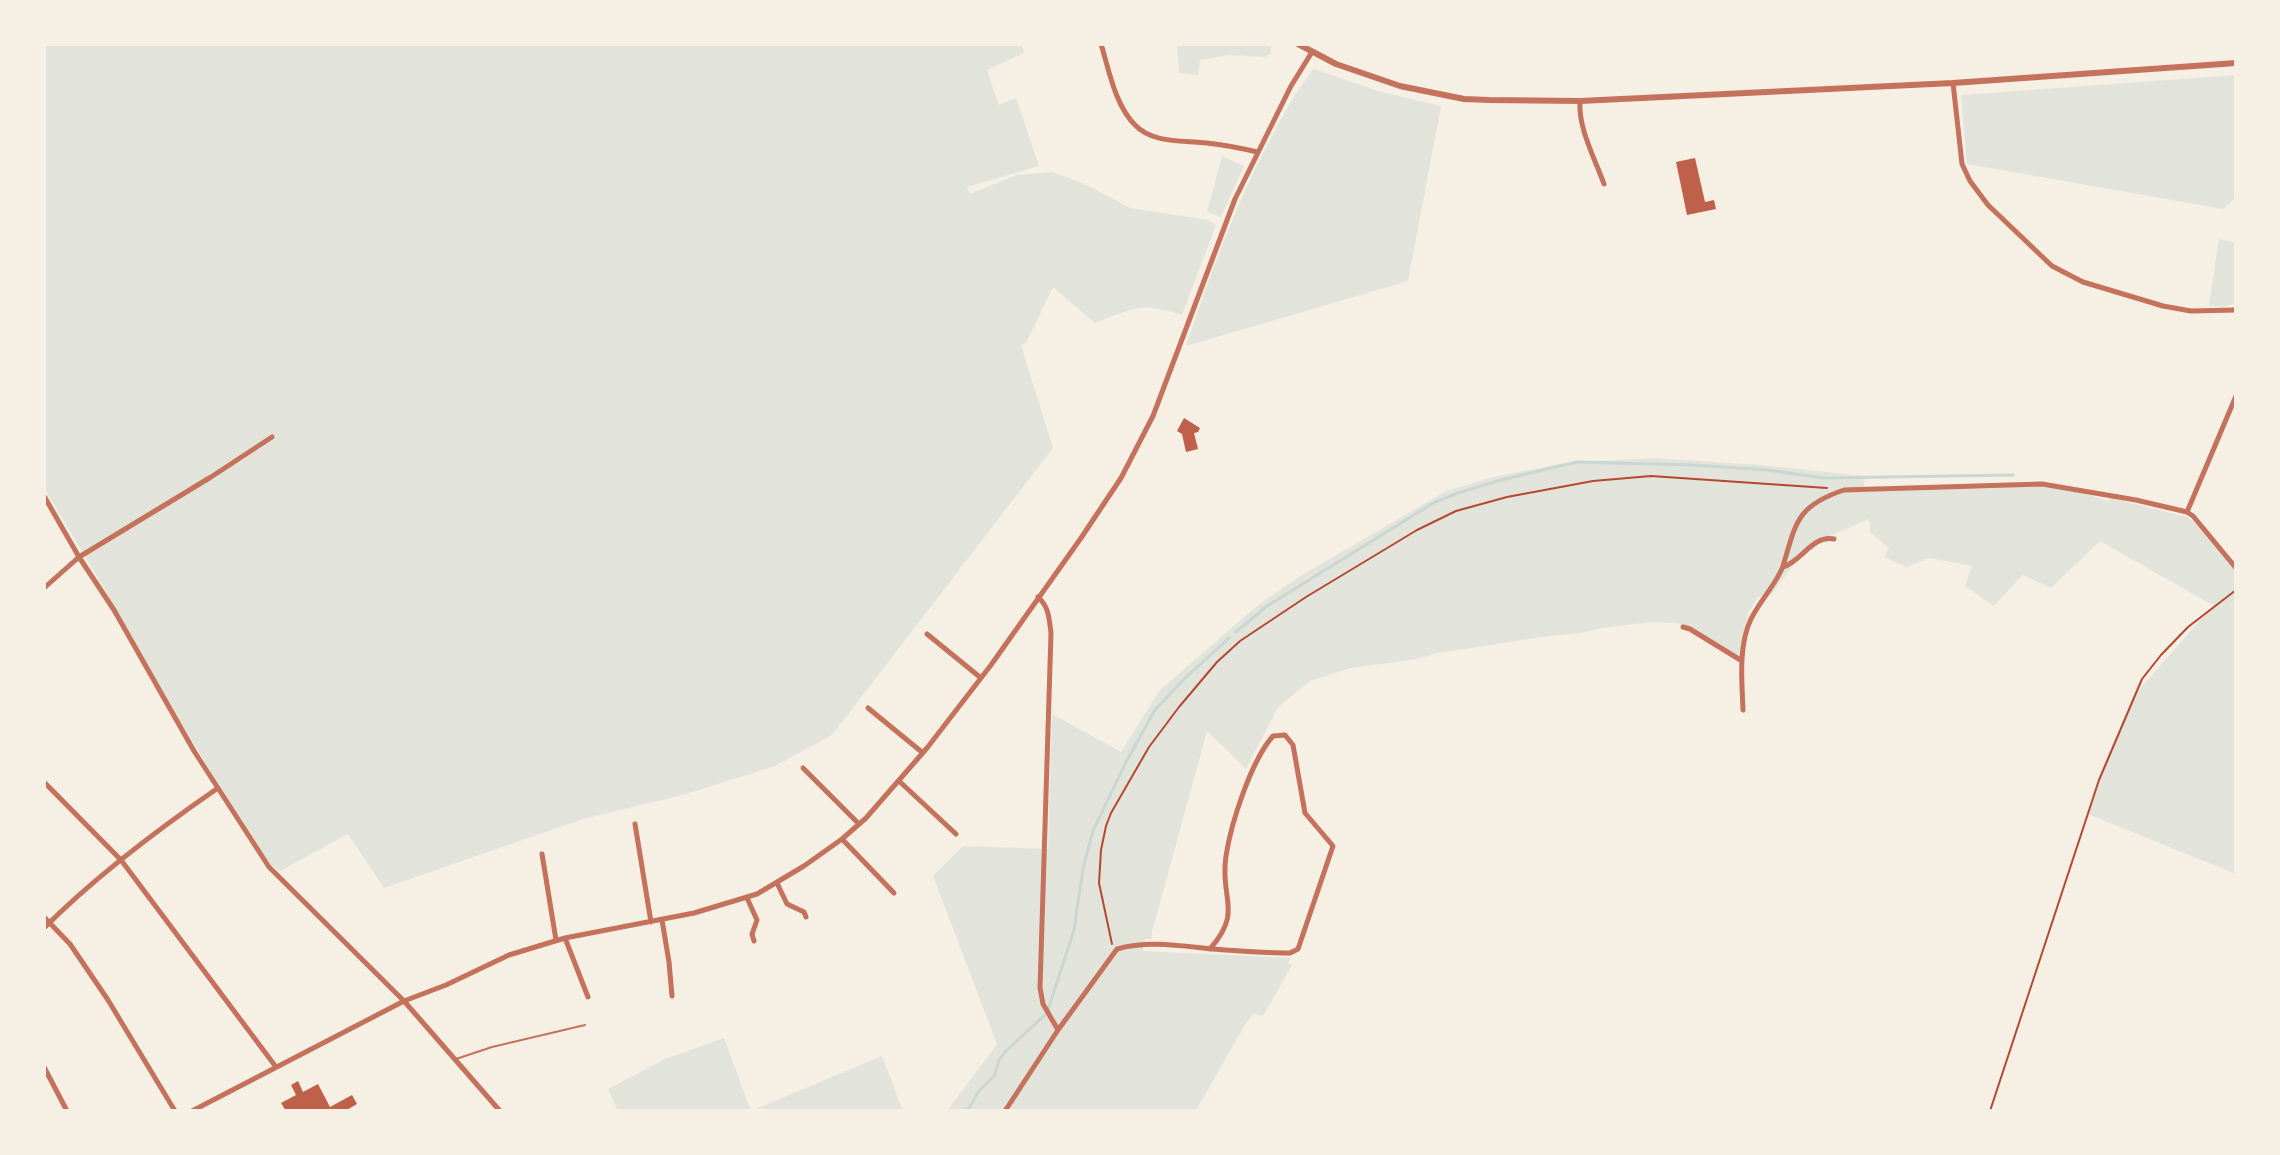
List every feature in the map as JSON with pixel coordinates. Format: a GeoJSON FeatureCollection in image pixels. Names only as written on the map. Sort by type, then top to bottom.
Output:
{"type":"FeatureCollection","features":[{"type":"Feature","properties":{"kind":"street"},"geometry":{"type":"LineString","coordinates":[[1101,44],[1118,96],[1128,116],[1143,132],[1166,139],[1225,145],[1257,152]]}},
{"type":"Feature","properties":{"kind":"street"},"geometry":{"type":"LineString","coordinates":[[1298,44],[1336,64],[1388,82],[1439,94],[1489,100],[1580,101],[1953,83],[2236,63]]}},
{"type":"Feature","properties":{"kind":"street"},"geometry":{"type":"LineString","coordinates":[[192,1111],[404,1001],[509,955],[556,940],[662,920],[747,898],[777,883],[859,824],[923,753],[981,678],[1121,478],[1147,430],[1224,223],[1257,152],[1312,52]]}},
{"type":"Feature","properties":{"kind":"street"},"geometry":{"type":"LineString","coordinates":[[1953,83],[1962,164],[1970,181],[1988,205],[2052,266],[2083,282],[2163,306],[2191,311],[2236,310]]}},
{"type":"Feature","properties":{"kind":"street"},"geometry":{"type":"LineString","coordinates":[[1580,101],[1584,128],[1604,184]]}},
{"type":"Feature","properties":{"kind":"street"},"geometry":{"type":"LineString","coordinates":[[2187,512],[2236,396]]}},
{"type":"Feature","properties":{"kind":"street"},"geometry":{"type":"LineString","coordinates":[[44,588],[79,557],[272,437]]}},
{"type":"Feature","properties":{"kind":"street"},"geometry":{"type":"LineString","coordinates":[[1743,710],[1742,661],[1749,622],[1782,568],[1788,544],[1804,513],[1821,498],[1844,490],[2042,484],[2136,500],[2187,512],[2202,525],[2236,568]]}},
{"type":"Feature","properties":{"kind":"street"},"geometry":{"type":"LineString","coordinates":[[44,496],[218,788],[269,867],[404,1001],[500,1111]]}},
{"type":"Feature","properties":{"kind":"street"},"geometry":{"type":"LineString","coordinates":[[1782,568],[1797,561],[1817,542],[1834,539]]}},
{"type":"Feature","properties":{"kind":"street"},"geometry":{"type":"LineString","coordinates":[[1038,597],[1048,610],[1051,633],[1040,988],[1043,1004],[1058,1030]]}},
{"type":"Feature","properties":{"kind":"street"},"geometry":{"type":"LineString","coordinates":[[1683,627],[1742,661]]}},
{"type":"Feature","properties":{"kind":"street"},"geometry":{"type":"LineString","coordinates":[[927,634],[981,678]]}},
{"type":"Feature","properties":{"kind":"street"},"geometry":{"type":"LineString","coordinates":[[868,708],[923,753]]}},
{"type":"Feature","properties":{"kind":"street"},"geometry":{"type":"LineString","coordinates":[[1005,1111],[1114,952],[1127,947],[1152,945],[1182,945],[1210,949],[1290,953],[1298,949],[1333,846],[1305,813],[1293,745],[1285,735],[1273,736],[1266,743],[1253,769],[1226,857],[1224,874],[1228,918],[1221,936],[1210,949]]}},
{"type":"Feature","properties":{"kind":"street"},"geometry":{"type":"LineString","coordinates":[[803,768],[859,824]]}},
{"type":"Feature","properties":{"kind":"street"},"geometry":{"type":"LineString","coordinates":[[899,781],[956,834]]}},
{"type":"Feature","properties":{"kind":"street"},"geometry":{"type":"LineString","coordinates":[[44,782],[121,860],[276,1067]]}},
{"type":"Feature","properties":{"kind":"street"},"geometry":{"type":"LineString","coordinates":[[175,1111],[70,944],[46,923],[121,860],[218,788]]}},
{"type":"Feature","properties":{"kind":"street"},"geometry":{"type":"LineString","coordinates":[[635,824],[651,922]]}},
{"type":"Feature","properties":{"kind":"street"},"geometry":{"type":"LineString","coordinates":[[842,839],[894,893]]}},
{"type":"Feature","properties":{"kind":"street"},"geometry":{"type":"LineString","coordinates":[[542,854],[556,940]]}},
{"type":"Feature","properties":{"kind":"street"},"geometry":{"type":"LineString","coordinates":[[777,883],[787,904],[804,912],[806,917]]}},
{"type":"Feature","properties":{"kind":"street"},"geometry":{"type":"LineString","coordinates":[[747,898],[757,920],[752,934],[754,941]]}},
{"type":"Feature","properties":{"kind":"street"},"geometry":{"type":"LineString","coordinates":[[662,920],[672,996]]}},
{"type":"Feature","properties":{"kind":"street"},"geometry":{"type":"LineString","coordinates":[[565,938],[588,997]]}},
{"type":"Feature","properties":{"kind":"street"},"geometry":{"type":"LineString","coordinates":[[44,1067],[67,1111]]}},
{"type":"Feature","properties":{"kind":"lane"},"geometry":{"type":"LineString","coordinates":[[456,1059],[492,1047],[585,1025]]}},
{"type":"Feature","properties":{"kind":"path"},"geometry":{"type":"LineString","coordinates":[[1114,952],[1099,883],[1101,850],[1111,813],[1149,747],[1217,662],[1240,641],[1306,597],[1417,530],[1456,511],[1532,492],[1593,481],[1651,476],[1844,490]]}},
{"type":"Feature","properties":{"kind":"path"},"geometry":{"type":"LineString","coordinates":[[1990,1111],[2099,780],[2142,679],[2188,627],[2236,590]]}},
{"type":"Feature","properties":{"kind":"shaded area"},"geometry":{"type":"Polygon","coordinates":[[[44,44],[1022,44],[1024,53],[987,70],[999,105],[1016,98],[1039,166],[967,187],[970,194],[1016,175],[1053,172],[1089,186],[1130,208],[1208,220],[1216,225],[1182,315],[1138,308],[1095,323],[1053,287],[1026,343],[1021,345],[1053,448],[832,735],[775,766],[686,794],[583,819],[384,888],[348,834],[280,871],[270,864],[109,603],[110,598],[44,488],[44,44]]]}},
{"type":"Feature","properties":{"kind":"shaded area"},"geometry":{"type":"Polygon","coordinates":[[[1177,44],[1271,44],[1271,54],[1264,57],[1229,55],[1200,60],[1198,75],[1179,73],[1177,44]]]}},
{"type":"Feature","properties":{"kind":"shaded area"},"geometry":{"type":"Polygon","coordinates":[[[1314,69],[1378,91],[1441,106],[1408,281],[1186,346],[1214,266],[1259,161],[1286,110],[1314,69]]]}},
{"type":"Feature","properties":{"kind":"shaded area"},"geometry":{"type":"Polygon","coordinates":[[[2236,75],[2236,186],[2234,199],[2223,209],[1967,164],[1961,95],[2236,75]]]}},
{"type":"Feature","properties":{"kind":"shaded area"},"geometry":{"type":"Polygon","coordinates":[[[1222,156],[1244,166],[1221,217],[1207,212],[1222,156]]]}},
{"type":"Feature","properties":{"kind":"shaded area"},"geometry":{"type":"Polygon","coordinates":[[[2219,239],[2236,243],[2236,303],[2223,307],[2209,306],[2219,239]]]}},
{"type":"Feature","properties":{"kind":"shaded area"},"geometry":{"type":"Polygon","coordinates":[[[1653,458],[1865,476],[1864,488],[2051,483],[2108,501],[2110,498],[2187,517],[2201,528],[2236,571],[2236,874],[2088,814],[2120,727],[2138,691],[2214,604],[2100,541],[2051,588],[2023,575],[1994,606],[1965,586],[1972,566],[1929,558],[1907,567],[1884,557],[1889,548],[1870,532],[1869,519],[1809,545],[1770,596],[1758,597],[1748,613],[1739,659],[1694,628],[1675,623],[1652,622],[1602,628],[1351,668],[1310,681],[1278,707],[1246,769],[1207,731],[1152,939],[1145,939],[1143,951],[1291,958],[1288,963],[1292,965],[1263,1016],[1253,1014],[1245,1025],[1196,1111],[947,1111],[997,1044],[933,876],[963,846],[1048,849],[1052,714],[1121,752],[1159,691],[1257,606],[1299,577],[1446,491],[1493,477],[1565,463],[1653,458]]]}},
{"type":"Feature","properties":{"kind":"shaded area"},"geometry":{"type":"Polygon","coordinates":[[[724,1038],[751,1111],[618,1111],[608,1089],[665,1059],[724,1038]]]}},
{"type":"Feature","properties":{"kind":"shaded area"},"geometry":{"type":"Polygon","coordinates":[[[882,1056],[903,1111],[751,1111],[882,1056]]]}},
{"type":"Feature","properties":{"kind":"building"},"geometry":{"type":"Polygon","coordinates":[[[1695,158],[1705,202],[1714,200],[1716,209],[1687,215],[1676,162],[1695,158]]]}},
{"type":"Feature","properties":{"kind":"building"},"geometry":{"type":"Polygon","coordinates":[[[1184,418],[1200,428],[1194,433],[1198,449],[1186,452],[1182,434],[1177,431],[1184,418]]]}},
{"type":"Feature","properties":{"kind":"building"},"geometry":{"type":"Polygon","coordinates":[[[298,1081],[303,1092],[318,1084],[330,1107],[352,1095],[357,1104],[345,1111],[286,1111],[281,1103],[296,1095],[291,1085],[298,1081]]]}},
{"type":"Feature","properties":{"kind":"waterway"},"geometry":{"type":"LineString","coordinates":[[1236,632],[1267,606],[1435,502],[1501,480],[1577,462],[1693,465],[1768,470],[1823,478],[2013,475]]}},
{"type":"Feature","properties":{"kind":"waterway"},"geometry":{"type":"LineString","coordinates":[[964,1111],[995,1075],[999,1060],[1007,1050],[1047,1013],[1074,930],[1083,868],[1093,831],[1155,710],[1229,638]]}}]}
